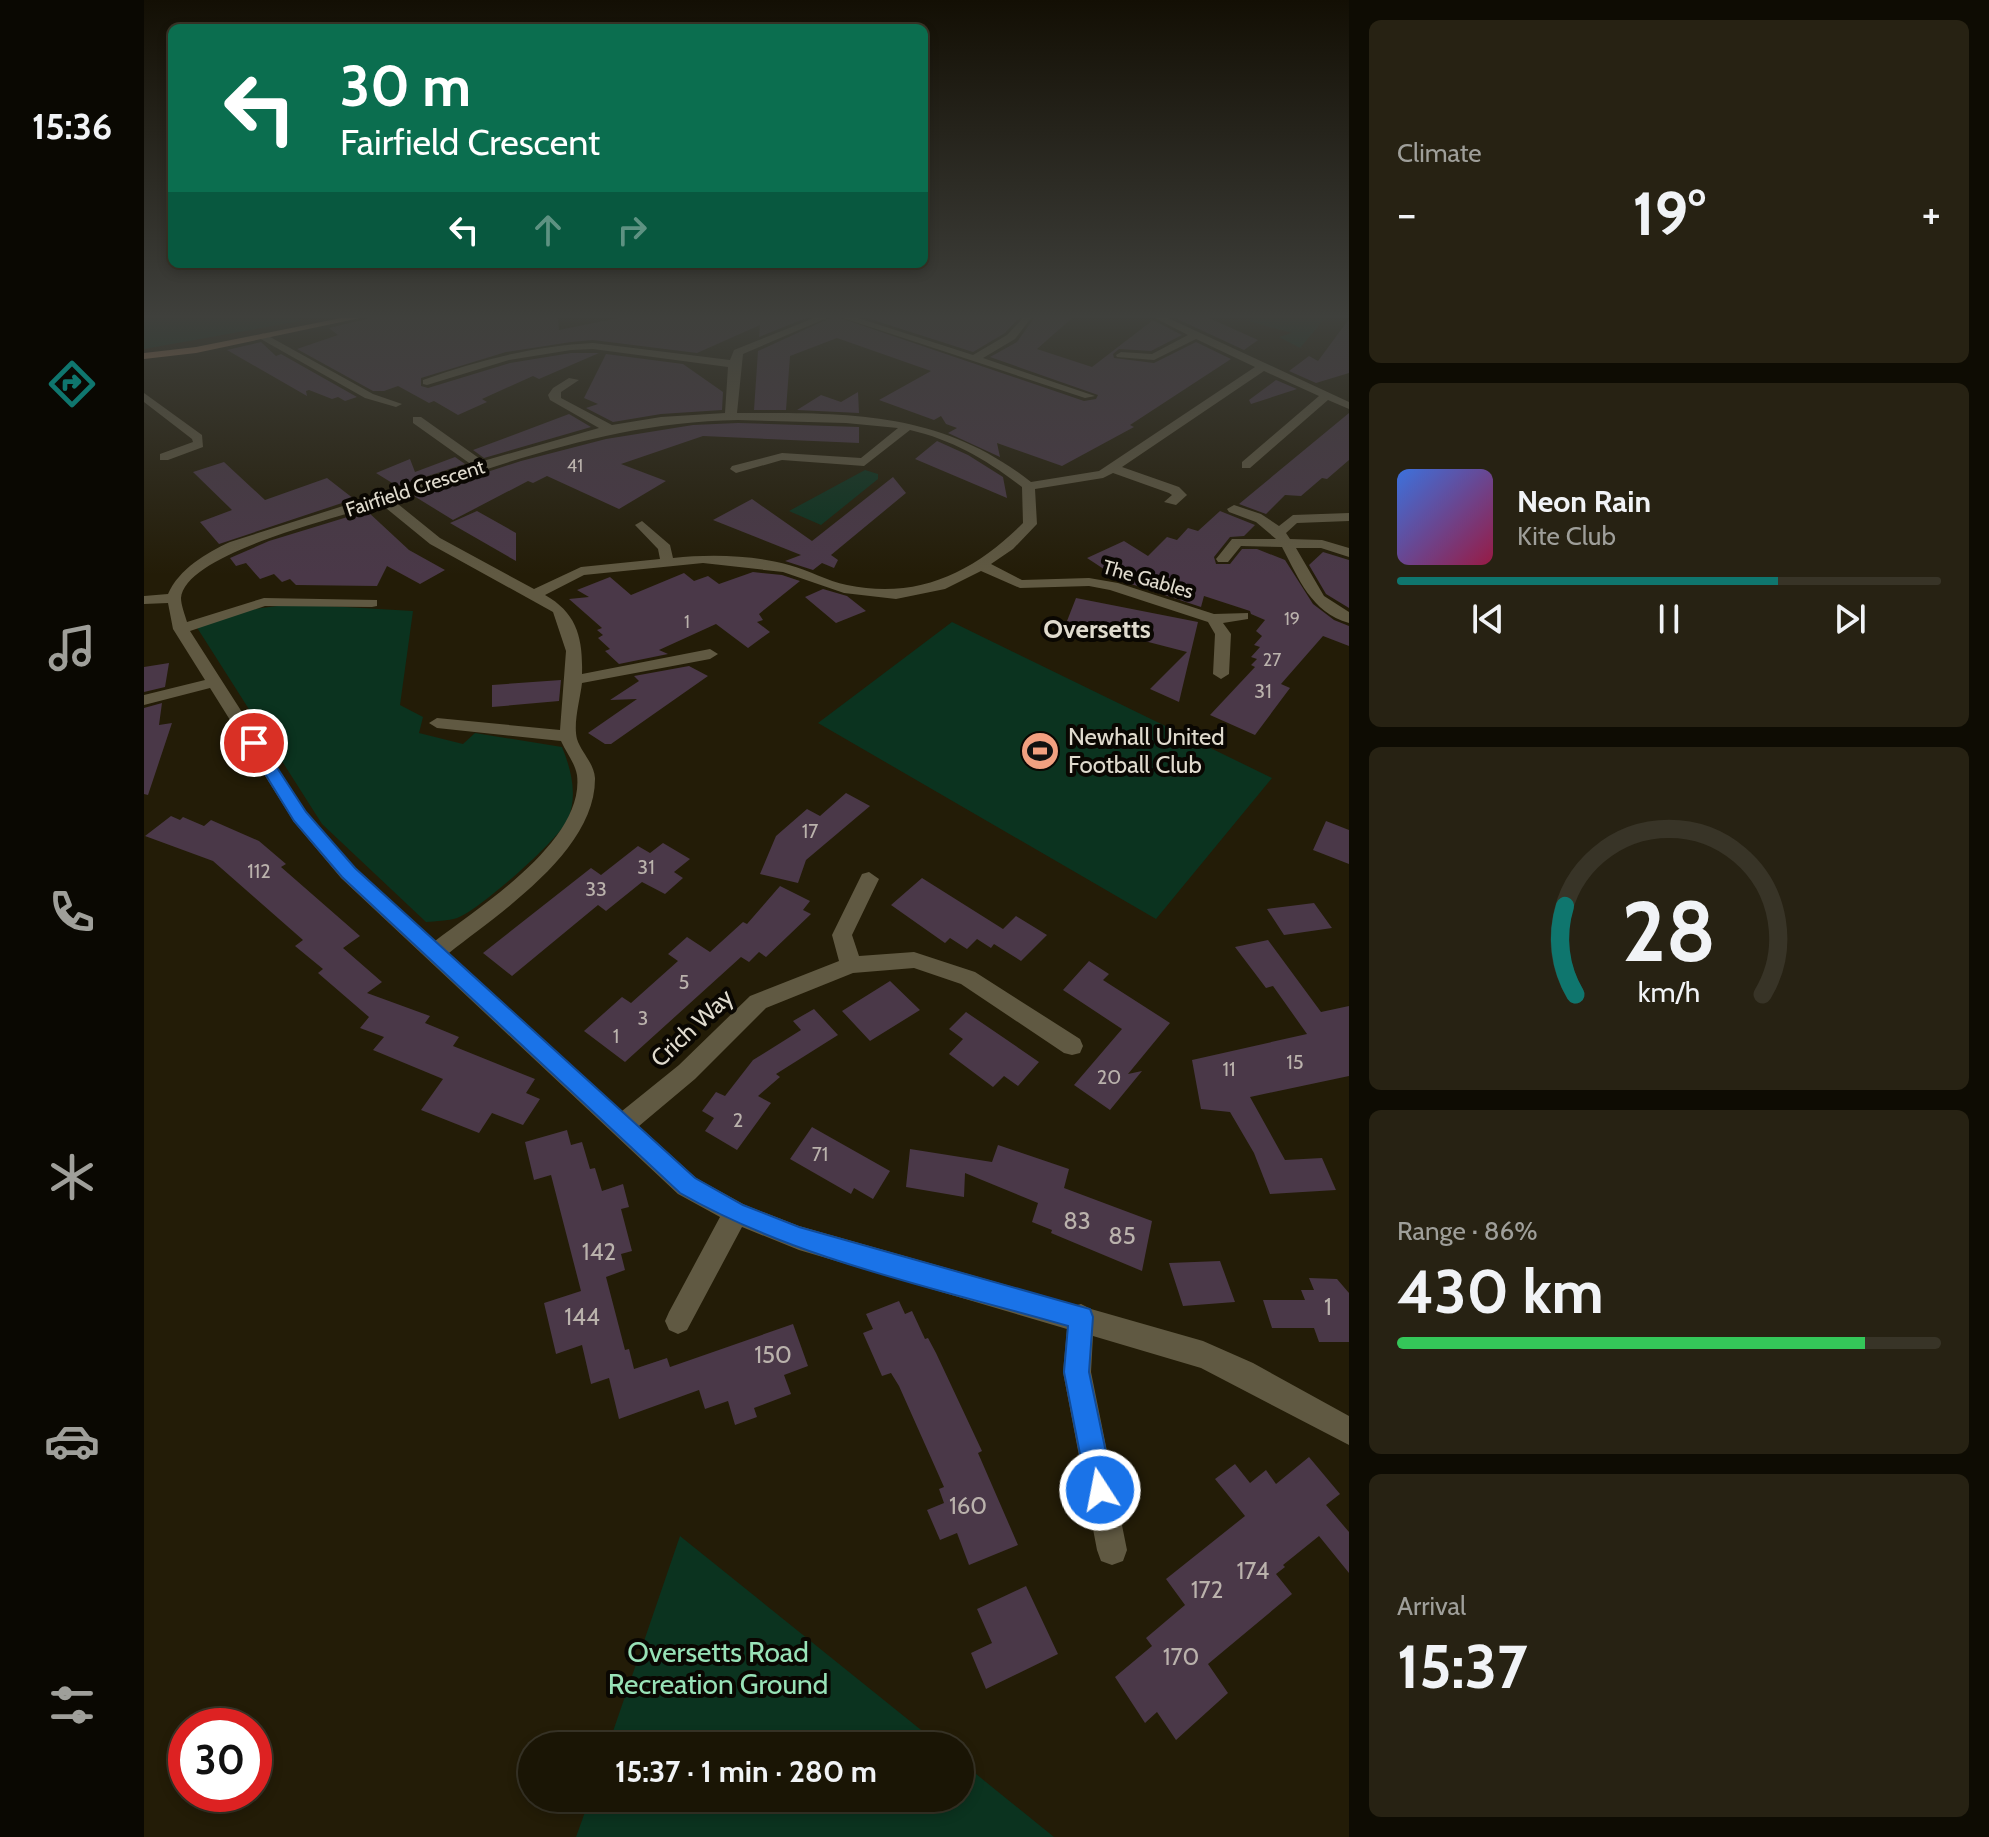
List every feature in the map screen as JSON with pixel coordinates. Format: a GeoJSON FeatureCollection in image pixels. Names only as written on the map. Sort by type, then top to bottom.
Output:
{"type":"FeatureCollection","features":[{"type":"Feature","properties":{"kind":"street"},"geometry":{"type":"LineString","coordinates":[[154,404],[198,438],[199,444],[193,448],[164,457]]}},
{"type":"Feature","properties":{"kind":"street"},"geometry":{"type":"LineString","coordinates":[[563,404],[610,429]]}},
{"type":"Feature","properties":{"kind":"street"},"geometry":{"type":"LineString","coordinates":[[731,414],[732,404]]}},
{"type":"Feature","properties":{"kind":"street"},"geometry":{"type":"LineString","coordinates":[[536,594],[581,571],[703,559],[785,568],[844,589],[896,595],[940,586],[981,565],[1008,546],[1030,524],[1028,486],[1103,474],[1207,404]]}},
{"type":"Feature","properties":{"kind":"street"},"geometry":{"type":"LineString","coordinates":[[1246,465],[1317,404]]}},
{"type":"Feature","properties":{"kind":"street","name":"Fairfield Crescent"},"geometry":{"type":"LineString","coordinates":[[174,598],[180,584],[193,571],[212,556],[235,545],[481,466],[610,429],[731,414],[864,420],[908,426],[962,442],[1000,462],[1028,486]]}},
{"type":"Feature","properties":{"kind":"street"},"geometry":{"type":"LineString","coordinates":[[417,420],[481,466]]}},
{"type":"Feature","properties":{"kind":"street"},"geometry":{"type":"LineString","coordinates":[[736,469],[756,459],[775,456],[864,462],[908,426]]}},
{"type":"Feature","properties":{"kind":"street"},"geometry":{"type":"LineString","coordinates":[[1112,468],[1174,490],[1180,495],[1171,502]]}},
{"type":"Feature","properties":{"kind":"street"},"geometry":{"type":"LineString","coordinates":[[384,499],[435,541],[536,594],[559,609],[570,624],[574,680],[566,736],[586,776],[581,805],[572,828],[551,859],[435,953]]}},
{"type":"Feature","properties":{"kind":"street"},"geometry":{"type":"LineString","coordinates":[[1234,509],[1268,522],[1282,538],[1308,588],[1328,611],[1349,618]]}},
{"type":"Feature","properties":{"kind":"street"},"geometry":{"type":"LineString","coordinates":[[1282,538],[1293,519],[1349,517]]}},
{"type":"Feature","properties":{"kind":"street"},"geometry":{"type":"LineString","coordinates":[[642,525],[665,548],[667,562]]}},
{"type":"Feature","properties":{"kind":"street"},"geometry":{"type":"LineString","coordinates":[[1223,559],[1237,542],[1282,538],[1322,544],[1349,553]]}},
{"type":"Feature","properties":{"kind":"street","name":"The Gables"},"geometry":{"type":"LineString","coordinates":[[981,565],[1020,584],[1089,582],[1113,586],[1213,619],[1243,616]]}},
{"type":"Feature","properties":{"kind":"street"},"geometry":{"type":"LineString","coordinates":[[144,600],[174,598],[181,629],[300,817],[348,873],[687,1186],[736,1213],[799,1238],[1081,1317],[1203,1355],[1243,1373],[1349,1431]]}},
{"type":"Feature","properties":{"kind":"street"},"geometry":{"type":"LineString","coordinates":[[181,629],[231,610],[264,602],[372,603]]}},
{"type":"Feature","properties":{"kind":"street","name":"The Gables"},"geometry":{"type":"LineString","coordinates":[[1213,619],[1223,634],[1221,674]]}},
{"type":"Feature","properties":{"kind":"street"},"geometry":{"type":"LineString","coordinates":[[574,680],[710,654]]}},
{"type":"Feature","properties":{"kind":"street"},"geometry":{"type":"LineString","coordinates":[[144,700],[216,682]]}},
{"type":"Feature","properties":{"kind":"street"},"geometry":{"type":"LineString","coordinates":[[437,723],[566,736]]}},
{"type":"Feature","properties":{"kind":"street"},"geometry":{"type":"LineString","coordinates":[[851,965],[842,935],[869,879]]}},
{"type":"Feature","properties":{"kind":"street","name":"Crich Way"},"geometry":{"type":"LineString","coordinates":[[622,1126],[687,1072],[758,1002],[851,965],[914,960],[968,978],[1072,1046]]}},
{"type":"Feature","properties":{"kind":"street"},"geometry":{"type":"LineString","coordinates":[[678,1321],[736,1213]]}},
{"type":"Feature","properties":{"kind":"street"},"geometry":{"type":"LineString","coordinates":[[1081,1317],[1077,1372],[1112,1550]]}},
{"type":"Feature","properties":{"kind":"green space"},"geometry":{"type":"Polygon","coordinates":[[[865,470],[878,474],[878,479],[821,525],[789,511],[865,470]]]}},
{"type":"Feature","properties":{"kind":"green space"},"geometry":{"type":"Polygon","coordinates":[[[293,604],[413,611],[400,705],[423,717],[419,733],[463,744],[475,733],[562,747],[572,782],[573,801],[568,819],[535,858],[467,913],[453,919],[426,922],[322,824],[196,626],[246,610],[293,604]]]}},
{"type":"Feature","properties":{"kind":"green space","name":"Newhall United Football Club"},"geometry":{"type":"Polygon","coordinates":[[[952,622],[1272,778],[1156,919],[818,723],[952,622]]]}},
{"type":"Feature","properties":{"kind":"green space","name":"Oversetts Road Recreation Ground"},"geometry":{"type":"Polygon","coordinates":[[[680,1536],[924,1732],[613,1732],[680,1536]]]}},
{"type":"Feature","properties":{"kind":"green space"},"geometry":{"type":"Polygon","coordinates":[[[974,1772],[1054,1837],[576,1837],[585,1812],[974,1812],[974,1772]]]}},
{"type":"Feature","properties":{"kind":"building"},"geometry":{"type":"Polygon","coordinates":[[[439,404],[483,404],[458,415],[439,404]]]}},
{"type":"Feature","properties":{"kind":"building"},"geometry":{"type":"Polygon","coordinates":[[[598,404],[722,404],[722,410],[661,414],[613,422],[586,408],[598,404]]]}},
{"type":"Feature","properties":{"kind":"building"},"geometry":{"type":"Polygon","coordinates":[[[754,404],[786,404],[786,410],[754,410],[754,404]]]}},
{"type":"Feature","properties":{"kind":"building"},"geometry":{"type":"Polygon","coordinates":[[[807,404],[859,404],[859,413],[797,410],[807,404]]]}},
{"type":"Feature","properties":{"kind":"building"},"geometry":{"type":"Polygon","coordinates":[[[889,404],[1163,404],[1130,425],[1134,427],[1062,466],[997,443],[1000,457],[948,433],[957,428],[946,424],[941,416],[934,420],[889,404]]]}},
{"type":"Feature","properties":{"kind":"building"},"geometry":{"type":"Polygon","coordinates":[[[1349,413],[1349,460],[1327,479],[1322,478],[1301,496],[1285,495],[1266,514],[1239,504],[1349,413]]]}},
{"type":"Feature","properties":{"kind":"building"},"geometry":{"type":"Polygon","coordinates":[[[569,414],[591,427],[484,458],[473,450],[569,414]]]}},
{"type":"Feature","properties":{"kind":"building"},"geometry":{"type":"Polygon","coordinates":[[[738,423],[859,427],[859,443],[703,436],[621,464],[666,481],[619,509],[547,476],[533,483],[528,481],[453,520],[414,496],[521,461],[606,439],[693,425],[738,423]]]}},
{"type":"Feature","properties":{"kind":"building"},"geometry":{"type":"Polygon","coordinates":[[[937,441],[968,455],[1003,477],[1007,498],[915,459],[937,441]]]}},
{"type":"Feature","properties":{"kind":"building"},"geometry":{"type":"Polygon","coordinates":[[[455,457],[465,464],[397,486],[376,473],[410,459],[415,472],[455,457]]]}},
{"type":"Feature","properties":{"kind":"building"},"geometry":{"type":"Polygon","coordinates":[[[224,462],[265,500],[327,478],[354,499],[219,544],[200,522],[232,510],[193,472],[224,462]]]}},
{"type":"Feature","properties":{"kind":"building"},"geometry":{"type":"Polygon","coordinates":[[[893,477],[906,493],[831,555],[838,560],[834,568],[822,563],[813,570],[785,561],[801,555],[713,520],[752,499],[812,541],[893,477]]]}},
{"type":"Feature","properties":{"kind":"building"},"geometry":{"type":"Polygon","coordinates":[[[367,511],[409,550],[445,570],[420,584],[387,566],[377,586],[296,585],[290,579],[282,582],[274,574],[260,579],[246,563],[236,566],[230,558],[269,541],[367,511]]]}},
{"type":"Feature","properties":{"kind":"building"},"geometry":{"type":"Polygon","coordinates":[[[477,511],[516,533],[516,561],[450,523],[477,511]]]}},
{"type":"Feature","properties":{"kind":"building"},"geometry":{"type":"Polygon","coordinates":[[[1220,511],[1255,525],[1244,536],[1230,537],[1214,557],[1216,564],[1230,564],[1242,549],[1257,549],[1285,560],[1313,604],[1334,620],[1349,626],[1349,646],[1323,636],[1281,684],[1290,688],[1255,735],[1210,715],[1255,667],[1251,665],[1257,659],[1251,657],[1260,647],[1254,645],[1262,636],[1256,631],[1265,620],[1250,611],[1204,596],[1201,607],[1122,581],[1087,558],[1124,541],[1148,556],[1167,537],[1177,540],[1188,528],[1198,531],[1220,511]]]}},
{"type":"Feature","properties":{"kind":"building"},"geometry":{"type":"Polygon","coordinates":[[[1323,552],[1349,560],[1349,608],[1326,594],[1309,565],[1323,552]]]}},
{"type":"Feature","properties":{"kind":"building"},"geometry":{"type":"Polygon","coordinates":[[[753,572],[782,575],[800,581],[759,614],[763,620],[757,622],[770,632],[748,648],[716,624],[659,650],[668,654],[619,664],[605,651],[610,649],[598,638],[603,635],[597,630],[602,628],[569,599],[589,597],[577,590],[610,577],[631,595],[684,573],[694,581],[708,576],[719,584],[753,572]]]}},
{"type":"Feature","properties":{"kind":"building"},"geometry":{"type":"Polygon","coordinates":[[[823,589],[847,596],[866,611],[836,623],[805,597],[823,589]]]}},
{"type":"Feature","properties":{"kind":"building"},"geometry":{"type":"Polygon","coordinates":[[[1076,598],[1198,622],[1179,702],[1150,689],[1187,652],[1067,621],[1076,598]]]}},
{"type":"Feature","properties":{"kind":"building"},"geometry":{"type":"Polygon","coordinates":[[[169,663],[165,687],[144,692],[144,667],[169,663]]]}},
{"type":"Feature","properties":{"kind":"building"},"geometry":{"type":"Polygon","coordinates":[[[689,666],[708,676],[611,744],[605,744],[588,733],[637,699],[610,700],[639,681],[634,676],[689,666]]]}},
{"type":"Feature","properties":{"kind":"building"},"geometry":{"type":"Polygon","coordinates":[[[561,680],[559,701],[492,707],[492,685],[561,680]]]}},
{"type":"Feature","properties":{"kind":"building"},"geometry":{"type":"Polygon","coordinates":[[[162,703],[159,725],[172,723],[148,795],[144,794],[144,708],[162,703]]]}},
{"type":"Feature","properties":{"kind":"building"},"geometry":{"type":"Polygon","coordinates":[[[846,793],[870,806],[806,860],[798,883],[760,874],[776,836],[807,809],[820,816],[846,793]]]}},
{"type":"Feature","properties":{"kind":"building"},"geometry":{"type":"Polygon","coordinates":[[[171,816],[180,820],[183,817],[204,826],[211,820],[259,841],[286,864],[281,867],[360,936],[343,948],[382,982],[367,993],[430,1016],[425,1023],[459,1037],[453,1046],[535,1079],[526,1093],[540,1099],[523,1125],[492,1113],[479,1133],[421,1110],[443,1079],[373,1050],[384,1037],[360,1028],[369,1017],[318,973],[323,969],[295,946],[303,940],[213,861],[145,836],[171,816]]]}},
{"type":"Feature","properties":{"kind":"building"},"geometry":{"type":"Polygon","coordinates":[[[1326,821],[1349,830],[1349,864],[1313,850],[1326,821]]]}},
{"type":"Feature","properties":{"kind":"building"},"geometry":{"type":"Polygon","coordinates":[[[663,843],[690,859],[674,872],[683,878],[665,894],[642,882],[606,911],[598,905],[512,976],[483,953],[591,868],[601,875],[638,846],[650,853],[663,843]]]}},
{"type":"Feature","properties":{"kind":"building"},"geometry":{"type":"Polygon","coordinates":[[[922,878],[1003,929],[1016,916],[1047,935],[1021,961],[994,944],[991,948],[977,939],[967,949],[950,938],[945,943],[891,905],[922,878]]]}},
{"type":"Feature","properties":{"kind":"building"},"geometry":{"type":"Polygon","coordinates":[[[780,886],[810,901],[803,910],[811,914],[766,957],[759,952],[749,962],[741,957],[625,1062],[584,1031],[622,997],[631,1003],[678,961],[668,954],[687,937],[710,952],[743,922],[747,924],[780,886]]]}},
{"type":"Feature","properties":{"kind":"building"},"geometry":{"type":"Polygon","coordinates":[[[1314,903],[1332,928],[1284,935],[1267,909],[1314,903]]]}},
{"type":"Feature","properties":{"kind":"building"},"geometry":{"type":"Polygon","coordinates":[[[1268,940],[1321,1012],[1349,1006],[1349,1076],[1250,1097],[1285,1160],[1322,1158],[1336,1190],[1270,1194],[1254,1153],[1230,1112],[1201,1109],[1192,1060],[1307,1034],[1273,986],[1266,988],[1235,947],[1268,940]]]}},
{"type":"Feature","properties":{"kind":"building"},"geometry":{"type":"Polygon","coordinates":[[[1089,961],[1109,974],[1103,980],[1170,1023],[1128,1074],[1142,1071],[1110,1110],[1074,1085],[1122,1029],[1063,990],[1089,961]]]}},
{"type":"Feature","properties":{"kind":"building"},"geometry":{"type":"Polygon","coordinates":[[[890,981],[920,1010],[870,1041],[842,1011],[890,981]]]}},
{"type":"Feature","properties":{"kind":"building"},"geometry":{"type":"Polygon","coordinates":[[[814,1009],[838,1035],[776,1074],[780,1077],[758,1096],[771,1103],[737,1150],[705,1131],[714,1118],[702,1111],[716,1092],[725,1096],[753,1060],[801,1030],[793,1021],[814,1009]]]}},
{"type":"Feature","properties":{"kind":"building"},"geometry":{"type":"Polygon","coordinates":[[[966,1012],[1039,1062],[1018,1086],[1004,1076],[993,1087],[949,1054],[963,1039],[949,1029],[966,1012]]]}},
{"type":"Feature","properties":{"kind":"building"},"geometry":{"type":"Polygon","coordinates":[[[812,1127],[890,1171],[873,1199],[854,1188],[851,1194],[790,1159],[812,1127]]]}},
{"type":"Feature","properties":{"kind":"building"},"geometry":{"type":"Polygon","coordinates":[[[567,1130],[571,1145],[582,1142],[590,1169],[595,1168],[602,1191],[623,1184],[629,1207],[621,1209],[632,1251],[621,1254],[625,1270],[606,1277],[625,1350],[629,1349],[634,1369],[667,1358],[670,1367],[793,1324],[808,1366],[784,1375],[791,1394],[754,1408],[757,1417],[735,1425],[728,1401],[705,1409],[699,1390],[619,1419],[609,1378],[591,1384],[582,1345],[556,1354],[544,1303],[581,1291],[551,1175],[534,1180],[525,1142],[567,1130]]]}},
{"type":"Feature","properties":{"kind":"building"},"geometry":{"type":"Polygon","coordinates":[[[998,1145],[1069,1169],[1064,1188],[1152,1221],[1142,1271],[1051,1233],[1052,1230],[1032,1222],[1038,1203],[965,1173],[964,1197],[906,1187],[910,1149],[992,1162],[998,1145]]]}},
{"type":"Feature","properties":{"kind":"building"},"geometry":{"type":"Polygon","coordinates":[[[1220,1261],[1235,1302],[1183,1306],[1169,1263],[1220,1261]]]}},
{"type":"Feature","properties":{"kind":"building"},"geometry":{"type":"Polygon","coordinates":[[[1309,1278],[1337,1279],[1349,1293],[1349,1342],[1319,1342],[1314,1328],[1272,1328],[1263,1300],[1305,1300],[1301,1290],[1314,1290],[1309,1278]]]}},
{"type":"Feature","properties":{"kind":"building"},"geometry":{"type":"Polygon","coordinates":[[[899,1301],[905,1314],[912,1311],[925,1339],[928,1338],[936,1353],[982,1451],[978,1453],[1018,1545],[969,1565],[957,1533],[940,1540],[927,1510],[944,1503],[939,1489],[944,1487],[899,1386],[891,1373],[882,1376],[863,1333],[873,1329],[866,1314],[899,1301]]]}},
{"type":"Feature","properties":{"kind":"building"},"geometry":{"type":"Polygon","coordinates":[[[1309,1457],[1340,1494],[1326,1505],[1349,1532],[1349,1573],[1319,1536],[1283,1565],[1285,1567],[1276,1574],[1292,1594],[1208,1664],[1228,1693],[1176,1740],[1157,1712],[1145,1723],[1115,1677],[1152,1646],[1146,1638],[1185,1605],[1166,1579],[1245,1516],[1215,1479],[1235,1464],[1250,1483],[1266,1470],[1276,1484],[1309,1457]]]}},
{"type":"Feature","properties":{"kind":"building"},"geometry":{"type":"Polygon","coordinates":[[[1026,1586],[1058,1654],[986,1689],[971,1653],[992,1643],[977,1609],[1026,1586]]]}},
{"type":"Feature","properties":{"kind":"place","name":"Newhall United Football Club"},"geometry":{"type":"Point","coordinates":[1040,751]}},
{"type":"Feature","properties":{"kind":"district","name":"Oversetts"},"geometry":{"type":"Point","coordinates":[1097,629]}},
{"type":"Feature","properties":{"kind":"route"},"geometry":{"type":"LineString","coordinates":[[254,743],[300,817],[348,873],[687,1186],[736,1213],[799,1238],[1081,1317],[1077,1372],[1100,1490]]}}]}
